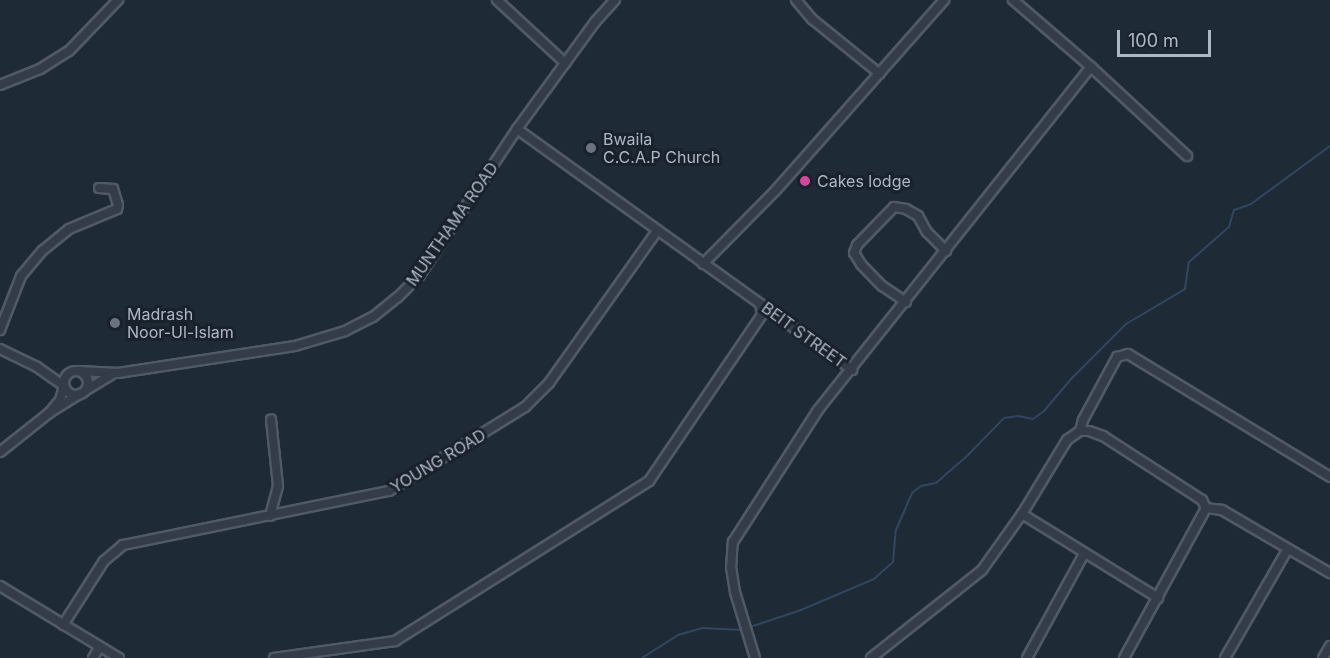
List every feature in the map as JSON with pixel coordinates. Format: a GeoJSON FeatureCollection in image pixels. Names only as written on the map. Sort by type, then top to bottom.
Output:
{"type":"FeatureCollection","features":[{"type":"Feature","properties":{"kind":"street"},"geometry":{"type":"LineString","coordinates":[[0,85],[40,69],[69,51],[118,0]]}},
{"type":"Feature","properties":{"kind":"street"},"geometry":{"type":"LineString","coordinates":[[497,0],[565,63]]}},
{"type":"Feature","properties":{"kind":"street","name":"MUNTHAMA ROAD"},"geometry":{"type":"LineString","coordinates":[[118,373],[295,346],[334,335],[373,317],[420,275],[517,129],[595,22],[615,0]]}},
{"type":"Feature","properties":{"kind":"street"},"geometry":{"type":"LineString","coordinates":[[796,0],[812,19],[880,74]]}},
{"type":"Feature","properties":{"kind":"street"},"geometry":{"type":"LineString","coordinates":[[703,264],[740,229],[944,0]]}},
{"type":"Feature","properties":{"kind":"street"},"geometry":{"type":"LineString","coordinates":[[1013,0],[1091,67],[1187,156]]}},
{"type":"Feature","properties":{"kind":"street"},"geometry":{"type":"LineString","coordinates":[[852,370],[1091,67]]}},
{"type":"Feature","properties":{"kind":"street","name":"BEIT STREET"},"geometry":{"type":"LineString","coordinates":[[517,129],[852,370],[818,410],[734,542],[731,554],[735,592],[755,658]]}},
{"type":"Feature","properties":{"kind":"street"},"geometry":{"type":"LineString","coordinates":[[0,330],[17,285],[42,251],[69,229],[117,209],[118,204],[113,189],[99,188]]}},
{"type":"Feature","properties":{"kind":"street"},"geometry":{"type":"LineString","coordinates":[[906,302],[882,286],[861,264],[854,253],[857,246],[894,207],[906,209],[918,216],[927,232],[946,250]]}},
{"type":"Feature","properties":{"kind":"street","name":"YOUNG ROAD"},"geometry":{"type":"LineString","coordinates":[[63,626],[104,561],[123,545],[380,494],[397,488],[525,408],[549,383],[657,231]]}},
{"type":"Feature","properties":{"kind":"street"},"geometry":{"type":"LineString","coordinates":[[274,658],[395,641],[649,481],[762,315],[760,304]]}},
{"type":"Feature","properties":{"kind":"street"},"geometry":{"type":"LineString","coordinates":[[0,349],[37,368],[64,386],[71,394],[82,392]]}},
{"type":"Feature","properties":{"kind":"street"},"geometry":{"type":"LineString","coordinates":[[1080,431],[1083,420],[1117,357],[1128,354],[1330,477]]}},
{"type":"Feature","properties":{"kind":"street"},"geometry":{"type":"LineString","coordinates":[[37,368],[54,372],[118,373]]}},
{"type":"Feature","properties":{"kind":"street"},"geometry":{"type":"LineString","coordinates":[[49,413],[60,400],[65,377],[75,371]]}},
{"type":"Feature","properties":{"kind":"street"},"geometry":{"type":"LineString","coordinates":[[75,371],[88,381],[82,392]]}},
{"type":"Feature","properties":{"kind":"street"},"geometry":{"type":"LineString","coordinates":[[0,452],[49,413],[118,373]]}},
{"type":"Feature","properties":{"kind":"street"},"geometry":{"type":"LineString","coordinates":[[270,516],[278,486],[271,419]]}},
{"type":"Feature","properties":{"kind":"street"},"geometry":{"type":"LineString","coordinates":[[871,658],[975,576],[1022,514],[1067,440],[1080,431],[1089,431],[1103,436],[1202,500],[1206,508]]}},
{"type":"Feature","properties":{"kind":"street"},"geometry":{"type":"LineString","coordinates":[[1206,508],[1222,510],[1330,573]]}},
{"type":"Feature","properties":{"kind":"street"},"geometry":{"type":"LineString","coordinates":[[1124,658],[1206,508]]}},
{"type":"Feature","properties":{"kind":"street"},"geometry":{"type":"LineString","coordinates":[[1022,514],[1158,598]]}},
{"type":"Feature","properties":{"kind":"street"},"geometry":{"type":"LineString","coordinates":[[1225,658],[1287,550]]}},
{"type":"Feature","properties":{"kind":"street"},"geometry":{"type":"LineString","coordinates":[[1027,658],[1084,554]]}},
{"type":"Feature","properties":{"kind":"street"},"geometry":{"type":"LineString","coordinates":[[0,586],[119,658]]}},
{"type":"Feature","properties":{"kind":"street"},"geometry":{"type":"LineString","coordinates":[[1323,658],[1330,646]]}},
{"type":"Feature","properties":{"kind":"street"},"geometry":{"type":"LineString","coordinates":[[93,658],[99,648]]}},
{"type":"Feature","properties":{"kind":"waterway"},"geometry":{"type":"LineString","coordinates":[[747,628],[801,610],[874,579],[893,562],[896,530],[912,493],[921,486],[936,483],[965,458],[1004,418],[1018,416],[1033,419],[1044,411],[1071,379],[1126,324],[1185,289],[1189,262],[1229,227],[1234,210],[1251,204],[1330,146]]}},
{"type":"Feature","properties":{"kind":"waterway"},"geometry":{"type":"LineString","coordinates":[[642,658],[678,635],[702,628],[742,630]]}},
{"type":"Feature","properties":{"kind":"place","name":"Bwaila C.C.A.P Church"},"geometry":{"type":"Point","coordinates":[591,148]}},
{"type":"Feature","properties":{"kind":"place","name":"Cakes lodge"},"geometry":{"type":"Point","coordinates":[805,181]}},
{"type":"Feature","properties":{"kind":"place","name":"Madrash Noor-Ul-Islam"},"geometry":{"type":"Point","coordinates":[115,323]}}]}
